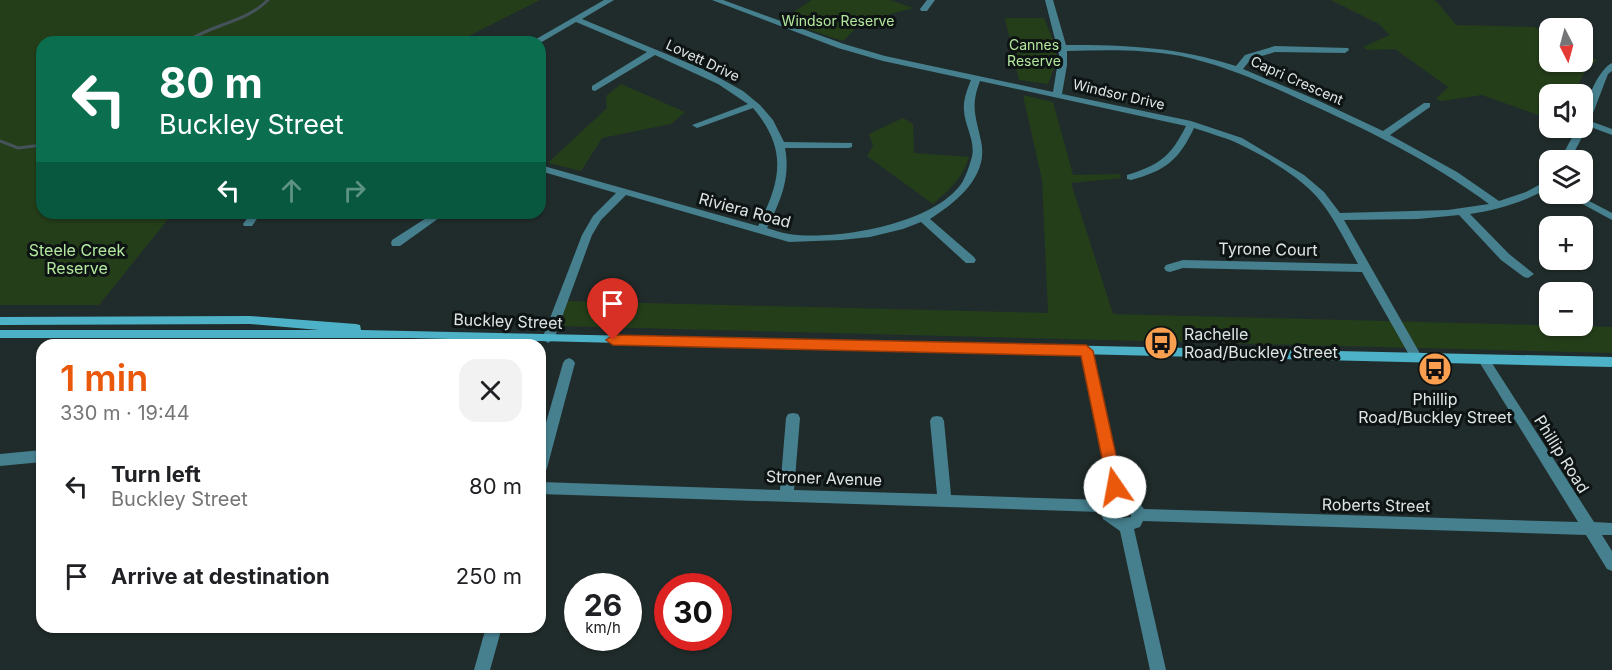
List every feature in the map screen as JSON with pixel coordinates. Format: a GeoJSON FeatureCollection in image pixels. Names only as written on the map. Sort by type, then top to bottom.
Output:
{"type":"FeatureCollection","features":[{"type":"Feature","properties":{"kind":"main road","name":"Buckley Street"},"geometry":{"type":"LineString","coordinates":[[0,321],[250,320],[307,322],[410,334]]}},
{"type":"Feature","properties":{"kind":"main road","name":"Buckley Street"},"geometry":{"type":"LineString","coordinates":[[0,334],[410,334],[1612,362]]}},
{"type":"Feature","properties":{"kind":"street"},"geometry":{"type":"LineString","coordinates":[[546,36],[610,0]]}},
{"type":"Feature","properties":{"kind":"street","name":"Windsor Drive"},"geometry":{"type":"LineString","coordinates":[[716,0],[841,46],[883,58],[1191,124],[1239,140],[1278,161],[1320,194],[1337,217],[1416,357]]}},
{"type":"Feature","properties":{"kind":"street"},"geometry":{"type":"LineString","coordinates":[[924,9],[931,0]]}},
{"type":"Feature","properties":{"kind":"street"},"geometry":{"type":"LineString","coordinates":[[1049,1],[1064,48],[1065,63],[1057,94]]}},
{"type":"Feature","properties":{"kind":"street","name":"Lovett Drive"},"geometry":{"type":"LineString","coordinates":[[575,20],[719,79],[747,97],[773,128],[781,145],[783,164],[780,184],[760,231]]}},
{"type":"Feature","properties":{"kind":"street","name":"Capri Crescent"},"geometry":{"type":"LineString","coordinates":[[1064,48],[1171,52],[1239,69],[1385,134],[1438,163],[1497,205]]}},
{"type":"Feature","properties":{"kind":"street"},"geometry":{"type":"LineString","coordinates":[[1239,69],[1248,57],[1275,49],[1346,50]]}},
{"type":"Feature","properties":{"kind":"street"},"geometry":{"type":"LineString","coordinates":[[595,88],[654,52]]}},
{"type":"Feature","properties":{"kind":"street"},"geometry":{"type":"LineString","coordinates":[[1593,101],[1604,73],[1612,66]]}},
{"type":"Feature","properties":{"kind":"street","name":"Riviera Road"},"geometry":{"type":"LineString","coordinates":[[546,170],[789,238],[824,239],[893,229],[923,218],[943,206],[970,177],[977,159],[978,147],[969,113],[969,98],[977,78]]}},
{"type":"Feature","properties":{"kind":"street"},"geometry":{"type":"LineString","coordinates":[[697,124],[754,105]]}},
{"type":"Feature","properties":{"kind":"street"},"geometry":{"type":"LineString","coordinates":[[1385,134],[1427,105]]}},
{"type":"Feature","properties":{"kind":"street"},"geometry":{"type":"LineString","coordinates":[[1131,177],[1155,170],[1169,161],[1181,146],[1191,124]]}},
{"type":"Feature","properties":{"kind":"street"},"geometry":{"type":"LineString","coordinates":[[1593,125],[1612,132]]}},
{"type":"Feature","properties":{"kind":"street"},"geometry":{"type":"LineString","coordinates":[[781,145],[849,145]]}},
{"type":"Feature","properties":{"kind":"street"},"geometry":{"type":"LineString","coordinates":[[1337,217],[1462,212],[1497,205],[1525,196],[1539,188]]}},
{"type":"Feature","properties":{"kind":"street"},"geometry":{"type":"LineString","coordinates":[[548,339],[587,235],[597,218],[623,192]]}},
{"type":"Feature","properties":{"kind":"street"},"geometry":{"type":"LineString","coordinates":[[1588,204],[1612,217]]}},
{"type":"Feature","properties":{"kind":"street"},"geometry":{"type":"LineString","coordinates":[[1462,212],[1505,257],[1528,274]]}},
{"type":"Feature","properties":{"kind":"street"},"geometry":{"type":"LineString","coordinates":[[923,218],[970,260]]}},
{"type":"Feature","properties":{"kind":"street"},"geometry":{"type":"LineString","coordinates":[[248,224],[252,219]]}},
{"type":"Feature","properties":{"kind":"street"},"geometry":{"type":"LineString","coordinates":[[396,243],[432,219]]}},
{"type":"Feature","properties":{"kind":"street","name":"Tyrone Court"},"geometry":{"type":"LineString","coordinates":[[1170,267],[1183,264],[1366,268]]}},
{"type":"Feature","properties":{"kind":"street"},"geometry":{"type":"LineString","coordinates":[[1086,351],[1112,502],[1108,515],[1111,520],[1126,526],[1135,523],[1139,515],[1132,503],[1112,502]]}},
{"type":"Feature","properties":{"kind":"street","name":"Phillip Road"},"geometry":{"type":"LineString","coordinates":[[1484,360],[1612,564]]}},
{"type":"Feature","properties":{"kind":"street"},"geometry":{"type":"LineString","coordinates":[[546,446],[568,363]]}},
{"type":"Feature","properties":{"kind":"street"},"geometry":{"type":"LineString","coordinates":[[787,495],[793,418]]}},
{"type":"Feature","properties":{"kind":"street"},"geometry":{"type":"LineString","coordinates":[[937,421],[944,500]]}},
{"type":"Feature","properties":{"kind":"street"},"geometry":{"type":"LineString","coordinates":[[0,460],[36,457]]}},
{"type":"Feature","properties":{"kind":"street","name":"Stroner Avenue"},"geometry":{"type":"LineString","coordinates":[[546,488],[944,500],[1112,502]]}},
{"type":"Feature","properties":{"kind":"street","name":"Roberts Street"},"geometry":{"type":"LineString","coordinates":[[1139,515],[1612,529]]}},
{"type":"Feature","properties":{"kind":"street"},"geometry":{"type":"LineString","coordinates":[[1126,526],[1158,670]]}},
{"type":"Feature","properties":{"kind":"street"},"geometry":{"type":"LineString","coordinates":[[482,670],[492,633]]}},
{"type":"Feature","properties":{"kind":"green space","name":"Steele Creek Reserve"},"geometry":{"type":"Polygon","coordinates":[[[0,0],[540,0],[469,36],[36,36],[36,219],[168,219],[99,305],[0,305],[0,0]]]}},
{"type":"Feature","properties":{"kind":"green space","name":"Windsor Reserve"},"geometry":{"type":"Polygon","coordinates":[[[812,0],[890,0],[913,8],[862,22],[843,41],[781,20],[812,0]]]}},
{"type":"Feature","properties":{"kind":"green space"},"geometry":{"type":"Polygon","coordinates":[[[1331,0],[1433,0],[1456,25],[1534,27],[1539,30],[1539,72],[1585,72],[1579,84],[1539,84],[1539,115],[1482,95],[1441,101],[1436,99],[1448,87],[1395,49],[1367,50],[1363,47],[1390,35],[1379,24],[1331,0]]]}},
{"type":"Feature","properties":{"kind":"green space","name":"Cannes Reserve"},"geometry":{"type":"Polygon","coordinates":[[[1005,18],[1044,18],[1054,43],[1057,60],[1048,84],[1019,80],[1005,18]]]}},
{"type":"Feature","properties":{"kind":"green space"},"geometry":{"type":"Polygon","coordinates":[[[621,84],[685,112],[671,124],[602,138],[581,171],[548,163],[607,108],[606,96],[621,84]]]}},
{"type":"Feature","properties":{"kind":"green space"},"geometry":{"type":"Polygon","coordinates":[[[1023,95],[1053,102],[1073,175],[1120,174],[1121,178],[1071,183],[1113,314],[1539,325],[1539,336],[1593,336],[1593,327],[1612,327],[1612,353],[559,326],[567,301],[1048,313],[1042,180],[1023,95]]]}},
{"type":"Feature","properties":{"kind":"green space"},"geometry":{"type":"Polygon","coordinates":[[[903,118],[913,124],[914,153],[969,157],[959,178],[933,204],[867,156],[873,146],[869,134],[903,118]]]}},
{"type":"Feature","properties":{"kind":"waterway"},"geometry":{"type":"LineString","coordinates":[[196,36],[239,19],[268,0]]}},
{"type":"Feature","properties":{"kind":"waterway"},"geometry":{"type":"LineString","coordinates":[[0,141],[18,148],[36,146]]}},
{"type":"Feature","properties":{"kind":"place","name":"Rachelle Road/Buckley Street"},"geometry":{"type":"Point","coordinates":[1161,343]}},
{"type":"Feature","properties":{"kind":"place","name":"Phillip Road/Buckley Street"},"geometry":{"type":"Point","coordinates":[1435,369]}},
{"type":"Feature","properties":{"kind":"route"},"geometry":{"type":"LineString","coordinates":[[613,340],[1086,351],[1115,487]]}}]}
